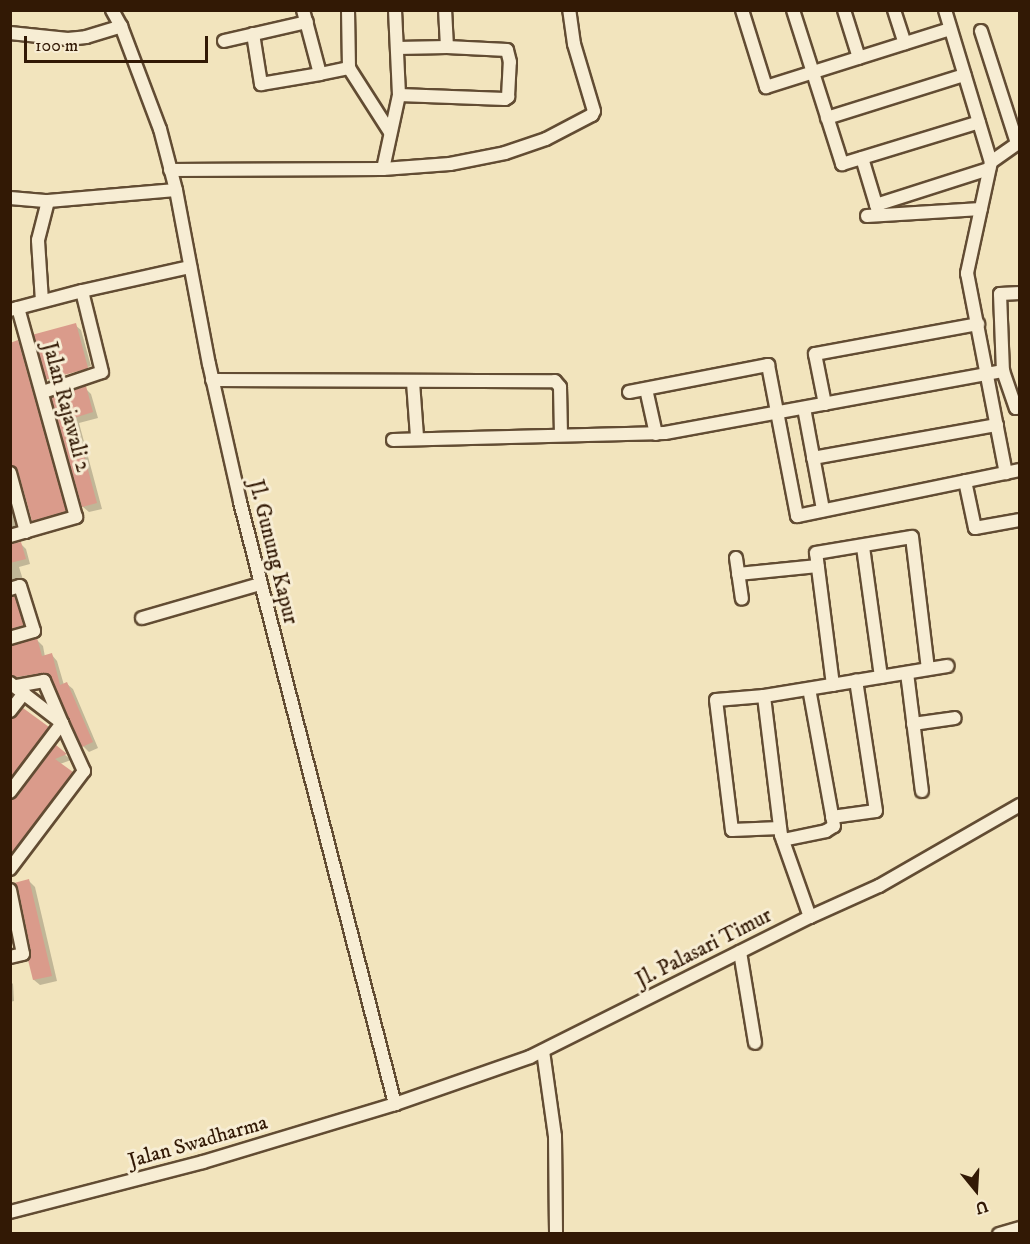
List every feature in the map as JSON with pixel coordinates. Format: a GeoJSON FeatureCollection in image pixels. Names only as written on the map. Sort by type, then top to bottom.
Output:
{"type":"FeatureCollection","features":[{"type":"Feature","properties":{"kind":"street","name":"Jl. Gunung Kapur"},"geometry":{"type":"LineString","coordinates":[[112,10],[121,26],[160,129],[176,190],[212,380],[260,584],[395,1104]]}},
{"type":"Feature","properties":{"kind":"street"},"geometry":{"type":"LineString","coordinates":[[348,10],[349,68],[390,132]]}},
{"type":"Feature","properties":{"kind":"street"},"geometry":{"type":"LineString","coordinates":[[383,169],[399,95],[395,10]]}},
{"type":"Feature","properties":{"kind":"street"},"geometry":{"type":"LineString","coordinates":[[445,10],[447,47]]}},
{"type":"Feature","properties":{"kind":"street"},"geometry":{"type":"LineString","coordinates":[[170,170],[383,169],[450,164],[505,153],[546,139],[592,115],[594,108],[574,44],[569,10]]}},
{"type":"Feature","properties":{"kind":"street"},"geometry":{"type":"LineString","coordinates":[[742,10],[766,87],[950,28]]}},
{"type":"Feature","properties":{"kind":"street"},"geometry":{"type":"LineString","coordinates":[[793,10],[842,164],[979,122]]}},
{"type":"Feature","properties":{"kind":"street"},"geometry":{"type":"LineString","coordinates":[[844,10],[859,58]]}},
{"type":"Feature","properties":{"kind":"street"},"geometry":{"type":"LineString","coordinates":[[894,10],[905,43]]}},
{"type":"Feature","properties":{"kind":"street"},"geometry":{"type":"LineString","coordinates":[[945,10],[990,166],[967,273],[1006,473]]}},
{"type":"Feature","properties":{"kind":"street"},"geometry":{"type":"LineString","coordinates":[[224,40],[253,34],[305,16],[320,74]]}},
{"type":"Feature","properties":{"kind":"street"},"geometry":{"type":"LineString","coordinates":[[10,33],[87,38],[121,26]]}},
{"type":"Feature","properties":{"kind":"street"},"geometry":{"type":"LineString","coordinates":[[874,212],[990,166],[1018,143],[981,31]]}},
{"type":"Feature","properties":{"kind":"street"},"geometry":{"type":"LineString","coordinates":[[253,34],[261,84],[349,68]]}},
{"type":"Feature","properties":{"kind":"street"},"geometry":{"type":"LineString","coordinates":[[397,48],[447,47],[507,50],[510,62],[507,98],[399,95]]}},
{"type":"Feature","properties":{"kind":"street"},"geometry":{"type":"LineString","coordinates":[[827,118],[964,75]]}},
{"type":"Feature","properties":{"kind":"street"},"geometry":{"type":"LineString","coordinates":[[862,158],[874,212]]}},
{"type":"Feature","properties":{"kind":"street"},"geometry":{"type":"LineString","coordinates":[[10,198],[48,201],[176,190]]}},
{"type":"Feature","properties":{"kind":"street"},"geometry":{"type":"LineString","coordinates":[[42,301],[38,240],[48,201]]}},
{"type":"Feature","properties":{"kind":"street"},"geometry":{"type":"LineString","coordinates":[[874,212],[981,209]]}},
{"type":"Feature","properties":{"kind":"street"},"geometry":{"type":"LineString","coordinates":[[14,309],[190,267]]}},
{"type":"Feature","properties":{"kind":"street"},"geometry":{"type":"LineString","coordinates":[[43,392],[102,372],[82,291]]}},
{"type":"Feature","properties":{"kind":"street"},"geometry":{"type":"LineString","coordinates":[[1020,293],[1000,294],[1003,371],[1016,408],[1020,407]]}},
{"type":"Feature","properties":{"kind":"street","name":"Jalan Rajawali 2"},"geometry":{"type":"LineString","coordinates":[[14,309],[43,392],[76,517],[26,532]]}},
{"type":"Feature","properties":{"kind":"street"},"geometry":{"type":"LineString","coordinates":[[825,404],[816,354],[978,324]]}},
{"type":"Feature","properties":{"kind":"street"},"geometry":{"type":"LineString","coordinates":[[628,392],[768,365],[797,516],[1020,470]]}},
{"type":"Feature","properties":{"kind":"street"},"geometry":{"type":"LineString","coordinates":[[393,440],[417,437],[656,434],[1003,371]]}},
{"type":"Feature","properties":{"kind":"street"},"geometry":{"type":"LineString","coordinates":[[212,380],[555,381],[560,387],[561,435]]}},
{"type":"Feature","properties":{"kind":"street"},"geometry":{"type":"LineString","coordinates":[[413,382],[417,437]]}},
{"type":"Feature","properties":{"kind":"street"},"geometry":{"type":"LineString","coordinates":[[646,389],[656,434]]}},
{"type":"Feature","properties":{"kind":"street"},"geometry":{"type":"LineString","coordinates":[[804,408],[823,510]]}},
{"type":"Feature","properties":{"kind":"street"},"geometry":{"type":"LineString","coordinates":[[813,458],[997,425]]}},
{"type":"Feature","properties":{"kind":"street"},"geometry":{"type":"LineString","coordinates":[[10,473],[26,532],[10,536]]}},
{"type":"Feature","properties":{"kind":"street"},"geometry":{"type":"LineString","coordinates":[[965,481],[975,528],[1020,520]]}},
{"type":"Feature","properties":{"kind":"street"},"geometry":{"type":"LineString","coordinates":[[833,685],[816,553],[863,547],[912,537],[928,669]]}},
{"type":"Feature","properties":{"kind":"street"},"geometry":{"type":"LineString","coordinates":[[863,547],[881,677]]}},
{"type":"Feature","properties":{"kind":"street"},"geometry":{"type":"LineString","coordinates":[[736,558],[742,599]]}},
{"type":"Feature","properties":{"kind":"street"},"geometry":{"type":"LineString","coordinates":[[738,574],[818,566]]}},
{"type":"Feature","properties":{"kind":"street"},"geometry":{"type":"LineString","coordinates":[[142,618],[260,584]]}},
{"type":"Feature","properties":{"kind":"street"},"geometry":{"type":"LineString","coordinates":[[10,589],[20,586],[34,631],[10,638]]}},
{"type":"Feature","properties":{"kind":"street"},"geometry":{"type":"LineString","coordinates":[[809,689],[834,826],[831,829],[781,834],[732,831],[716,700],[764,696],[948,666]]}},
{"type":"Feature","properties":{"kind":"street"},"geometry":{"type":"LineString","coordinates":[[907,673],[922,791]]}},
{"type":"Feature","properties":{"kind":"street"},"geometry":{"type":"LineString","coordinates":[[10,869],[84,771],[44,681],[16,687]]}},
{"type":"Feature","properties":{"kind":"street"},"geometry":{"type":"LineString","coordinates":[[832,817],[876,811],[856,681]]}},
{"type":"Feature","properties":{"kind":"street"},"geometry":{"type":"LineString","coordinates":[[10,711],[16,687]]}},
{"type":"Feature","properties":{"kind":"street"},"geometry":{"type":"LineString","coordinates":[[16,687],[62,723]]}},
{"type":"Feature","properties":{"kind":"street"},"geometry":{"type":"LineString","coordinates":[[764,696],[781,834],[810,917]]}},
{"type":"Feature","properties":{"kind":"street"},"geometry":{"type":"LineString","coordinates":[[913,724],[955,718]]}},
{"type":"Feature","properties":{"kind":"street"},"geometry":{"type":"LineString","coordinates":[[10,792],[62,723]]}},
{"type":"Feature","properties":{"kind":"street","name":"Jl. Palasari Timur"},"geometry":{"type":"LineString","coordinates":[[395,1104],[543,1050],[810,917],[879,886],[1020,806]]}},
{"type":"Feature","properties":{"kind":"street"},"geometry":{"type":"LineString","coordinates":[[10,890],[23,954],[22,957],[10,957]]}},
{"type":"Feature","properties":{"kind":"street"},"geometry":{"type":"LineString","coordinates":[[740,952],[755,1043]]}},
{"type":"Feature","properties":{"kind":"street"},"geometry":{"type":"LineString","coordinates":[[543,1050],[555,1136],[556,1233]]}},
{"type":"Feature","properties":{"kind":"street","name":"Jalan Swadharma"},"geometry":{"type":"LineString","coordinates":[[10,1212],[203,1162],[395,1104]]}},
{"type":"Feature","properties":{"kind":"street"},"geometry":{"type":"LineString","coordinates":[[999,1233],[1020,1228]]}},
{"type":"Feature","properties":{"kind":"building"},"geometry":{"type":"Polygon","coordinates":[[[76,323],[88,368],[46,380],[33,334],[76,323]]]}},
{"type":"Feature","properties":{"kind":"building"},"geometry":{"type":"Polygon","coordinates":[[[18,340],[66,511],[32,521],[18,471],[10,465],[10,343],[18,340]]]}},
{"type":"Feature","properties":{"kind":"building"},"geometry":{"type":"Polygon","coordinates":[[[86,386],[93,412],[74,418],[97,503],[82,507],[51,398],[86,386]]]}},
{"type":"Feature","properties":{"kind":"building"},"geometry":{"type":"Polygon","coordinates":[[[21,542],[26,559],[10,563],[10,544],[21,542]]]}},
{"type":"Feature","properties":{"kind":"building"},"geometry":{"type":"Polygon","coordinates":[[[15,596],[24,625],[10,629],[10,597],[15,596]]]}},
{"type":"Feature","properties":{"kind":"building"},"geometry":{"type":"Polygon","coordinates":[[[37,638],[42,656],[52,653],[60,685],[67,682],[93,742],[82,747],[49,675],[43,673],[16,677],[12,675],[10,646],[37,638]]]}},
{"type":"Feature","properties":{"kind":"building"},"geometry":{"type":"Polygon","coordinates":[[[23,708],[49,727],[10,778],[10,719],[23,708]]]}},
{"type":"Feature","properties":{"kind":"building"},"geometry":{"type":"Polygon","coordinates":[[[56,745],[67,754],[55,759],[73,772],[10,855],[10,800],[17,797],[56,745]]]}},
{"type":"Feature","properties":{"kind":"building"},"geometry":{"type":"Polygon","coordinates":[[[29,879],[52,976],[33,980],[28,960],[31,952],[18,888],[14,883],[29,879]]]}}]}
